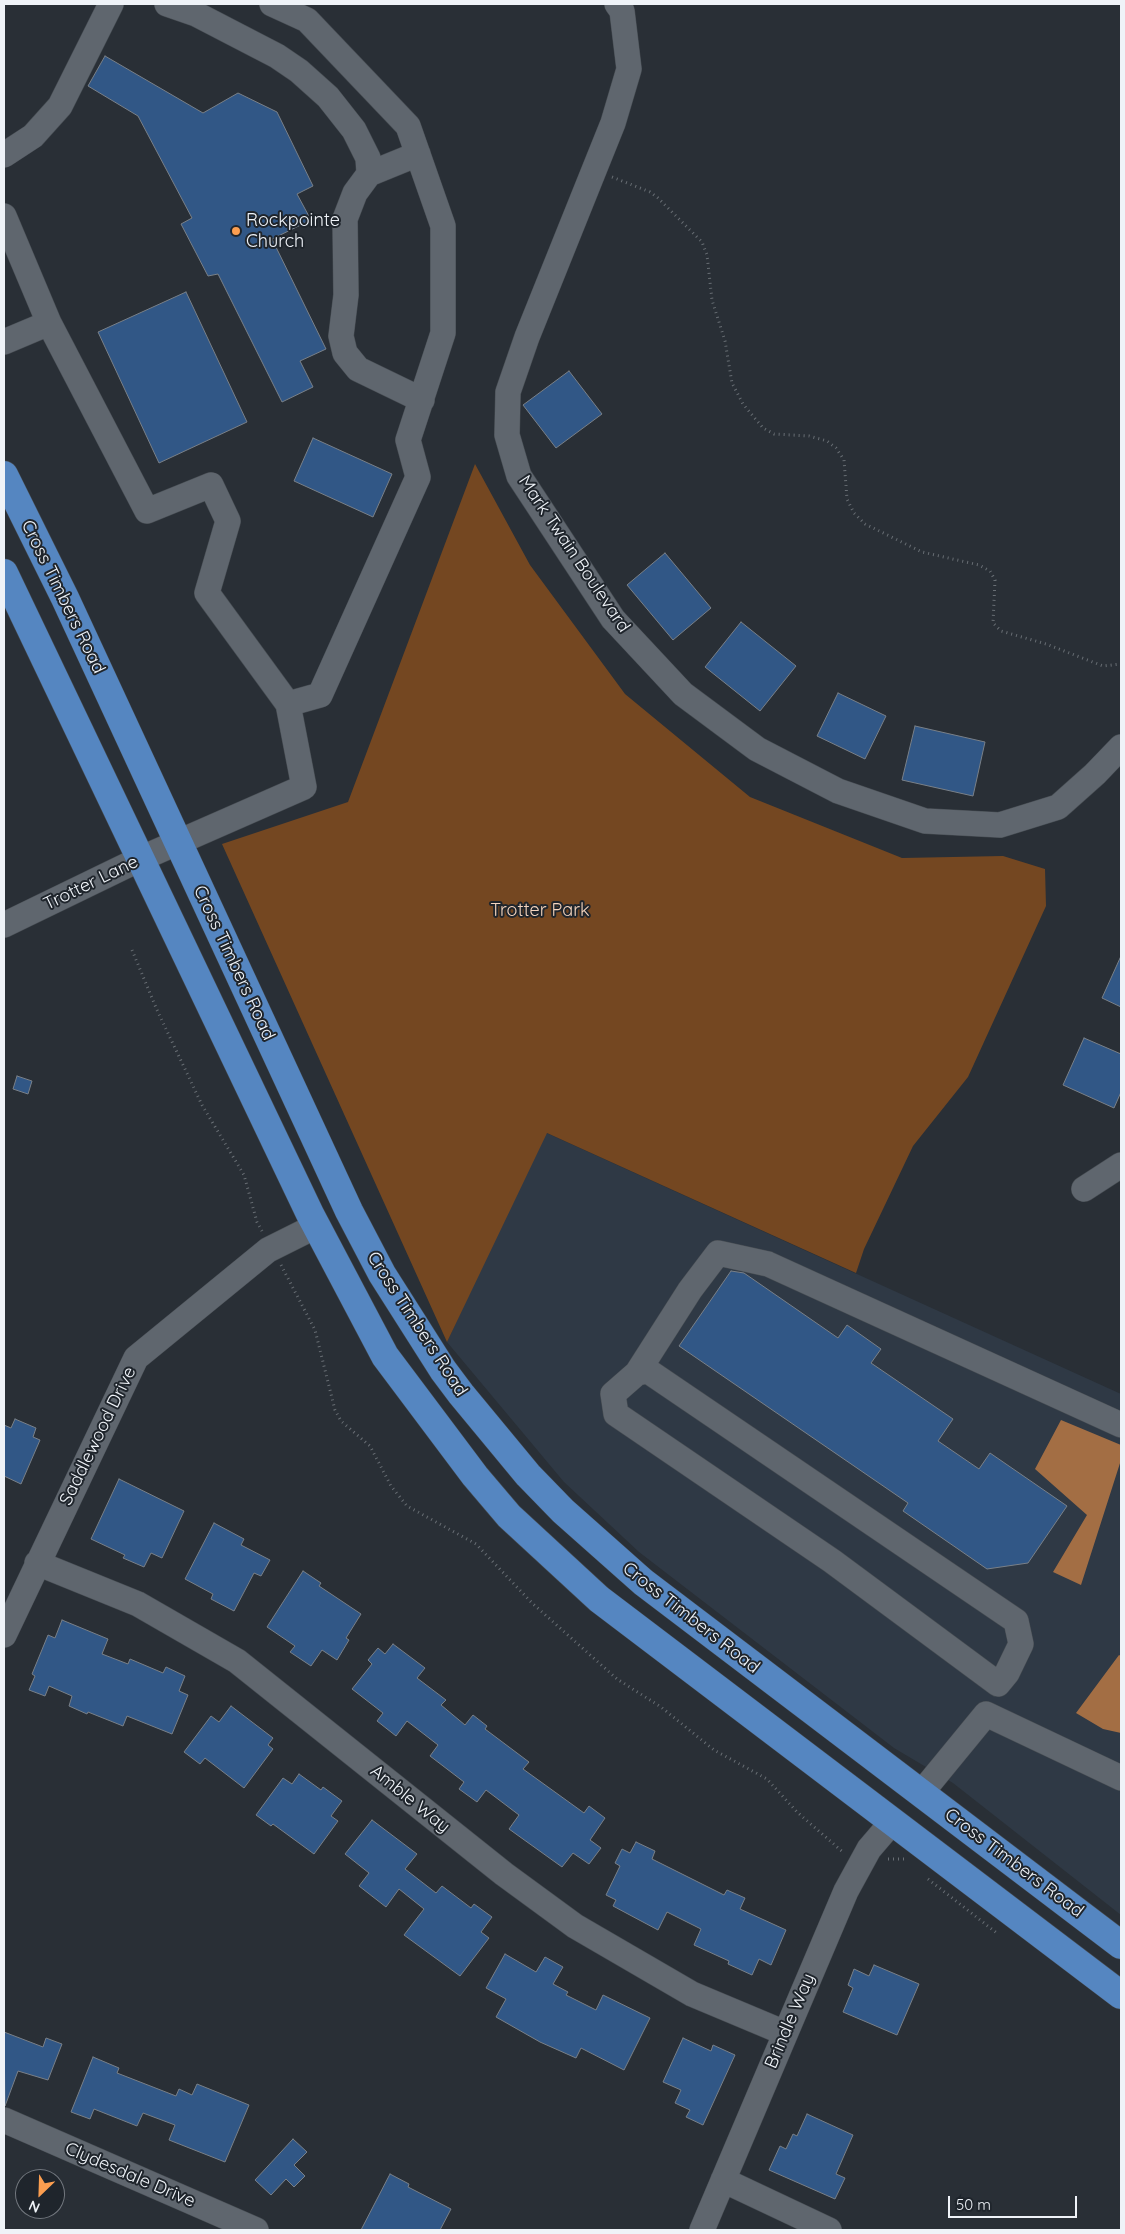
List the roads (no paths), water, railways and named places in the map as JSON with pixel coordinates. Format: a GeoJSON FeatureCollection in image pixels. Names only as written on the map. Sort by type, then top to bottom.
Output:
{"type":"FeatureCollection","features":[{"type":"Feature","properties":{"kind":"main road","name":"Cross Timbers Road"},"geometry":{"type":"LineString","coordinates":[[4,475],[65,598],[349,1211],[382,1274],[443,1370],[461,1394],[528,1475],[563,1511],[642,1582],[1121,1944]]}},
{"type":"Feature","properties":{"kind":"main road","name":"Cross Timbers Road"},"geometry":{"type":"LineString","coordinates":[[4,573],[316,1226],[385,1356],[475,1476],[509,1516],[620,1615],[1121,1995]]}},
{"type":"Feature","properties":{"kind":"main road"},"geometry":{"type":"LineString","coordinates":[[893,1821],[922,1792]]}},
{"type":"Feature","properties":{"kind":"street"},"geometry":{"type":"LineString","coordinates":[[4,155],[34,136],[60,106],[111,4]]}},
{"type":"Feature","properties":{"kind":"street"},"geometry":{"type":"LineString","coordinates":[[167,4],[196,14],[276,56],[299,71],[328,97],[354,130],[368,158],[369,174]]}},
{"type":"Feature","properties":{"kind":"street"},"geometry":{"type":"LineString","coordinates":[[4,216],[49,323],[147,512],[211,485],[228,521],[207,594],[288,704],[320,695],[418,477],[408,440],[443,333],[443,226],[408,126],[307,20],[272,4]]}},
{"type":"Feature","properties":{"kind":"street","name":"Mark Twain Boulevard"},"geometry":{"type":"LineString","coordinates":[[618,4],[622,11],[629,69],[613,123],[508,392],[507,435],[519,476],[619,626],[683,694],[757,749],[838,791],[925,821],[1000,825],[1058,807],[1095,774],[1121,746]]}},
{"type":"Feature","properties":{"kind":"street"},"geometry":{"type":"LineString","coordinates":[[317,87],[345,60]]}},
{"type":"Feature","properties":{"kind":"street"},"geometry":{"type":"LineString","coordinates":[[418,154],[369,174],[355,194],[345,219],[346,295],[341,336],[346,353],[358,369],[422,400]]}},
{"type":"Feature","properties":{"kind":"street"},"geometry":{"type":"LineString","coordinates":[[4,342],[49,323]]}},
{"type":"Feature","properties":{"kind":"street","name":"Trotter Lane"},"geometry":{"type":"LineString","coordinates":[[4,925],[140,859],[304,787],[288,704]]}},
{"type":"Feature","properties":{"kind":"street"},"geometry":{"type":"LineString","coordinates":[[1084,1188],[1121,1166]]}},
{"type":"Feature","properties":{"kind":"street","name":"Saddlewood Drive"},"geometry":{"type":"LineString","coordinates":[[4,1635],[136,1358],[268,1250],[316,1226]]}},
{"type":"Feature","properties":{"kind":"street"},"geometry":{"type":"LineString","coordinates":[[998,1684],[832,1561],[616,1414],[613,1394],[637,1373],[690,1290],[718,1253],[768,1264],[1121,1425]]}},
{"type":"Feature","properties":{"kind":"street"},"geometry":{"type":"LineString","coordinates":[[637,1373],[648,1371],[1016,1621],[1021,1644],[1007,1673],[998,1684],[986,1714],[922,1792]]}},
{"type":"Feature","properties":{"kind":"street","name":"Amble Way"},"geometry":{"type":"LineString","coordinates":[[37,1563],[138,1604],[237,1661],[504,1874],[575,1926],[692,1994],[785,2033]]}},
{"type":"Feature","properties":{"kind":"street"},"geometry":{"type":"LineString","coordinates":[[986,1714],[1121,1778]]}},
{"type":"Feature","properties":{"kind":"street","name":"Brindle Way"},"geometry":{"type":"LineString","coordinates":[[702,2230],[846,1891],[869,1849],[893,1821]]}},
{"type":"Feature","properties":{"kind":"street","name":"Clydesdale Drive"},"geometry":{"type":"LineString","coordinates":[[4,2120],[256,2230]]}},
{"type":"Feature","properties":{"kind":"street"},"geometry":{"type":"LineString","coordinates":[[723,2180],[829,2230]]}},
{"type":"Feature","properties":{"kind":"place","name":"Rockpointe Church"},"geometry":{"type":"Point","coordinates":[236,231]}},
{"type":"Feature","properties":{"kind":"park label","name":"Trotter Park"},"geometry":{"type":"Point","coordinates":[540,911]}}]}
